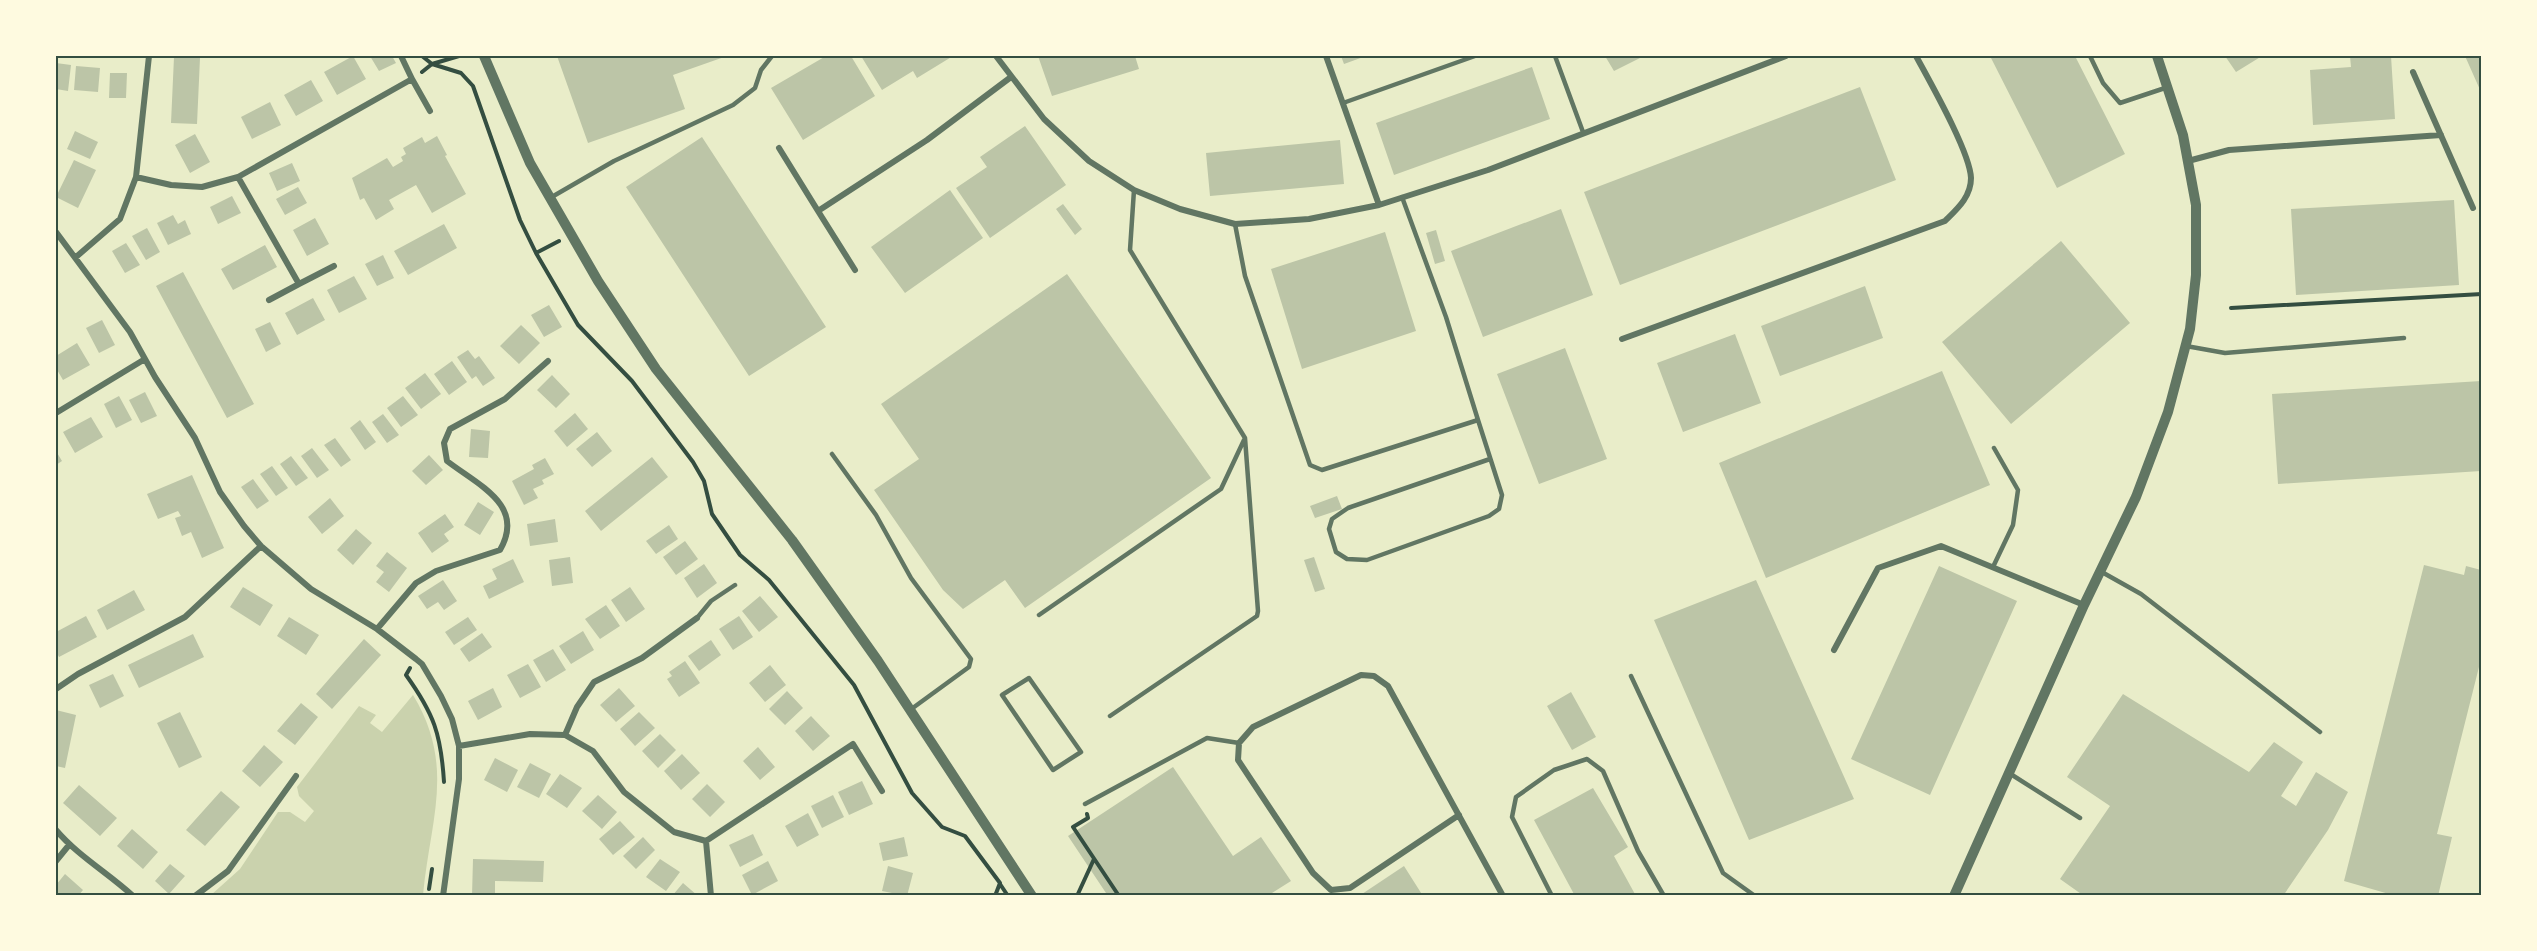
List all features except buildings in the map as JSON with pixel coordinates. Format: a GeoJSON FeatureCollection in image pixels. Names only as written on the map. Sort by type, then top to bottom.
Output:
{"type":"FeatureCollection","features":[{"type":"Feature","properties":{"kind":"street"},"geometry":{"type":"LineString","coordinates":[[76,257],[120,219],[136,177],[149,56]]}},
{"type":"Feature","properties":{"kind":"street"},"geometry":{"type":"LineString","coordinates":[[401,56],[430,111]]}},
{"type":"Feature","properties":{"kind":"street"},"geometry":{"type":"LineString","coordinates":[[484,56],[530,163],[598,281],[656,369],[792,540],[910,710],[1032,896]]}},
{"type":"Feature","properties":{"kind":"street"},"geometry":{"type":"LineString","coordinates":[[996,56],[1044,119],[1089,161],[1134,190],[1180,209],[1235,224],[1309,219],[1379,205],[1488,170],[1786,56]]}},
{"type":"Feature","properties":{"kind":"street"},"geometry":{"type":"LineString","coordinates":[[1326,56],[1379,205]]}},
{"type":"Feature","properties":{"kind":"street"},"geometry":{"type":"LineString","coordinates":[[1622,339],[1946,221],[1964,203],[1971,179],[1964,153],[1916,56]]}},
{"type":"Feature","properties":{"kind":"street"},"geometry":{"type":"LineString","coordinates":[[1954,896],[2084,605],[2136,497],[2168,412],[2186,346],[2196,275],[2196,205],[2183,135],[2157,56]]}},
{"type":"Feature","properties":{"kind":"street"},"geometry":{"type":"LineString","coordinates":[[2413,72],[2473,208]]}},
{"type":"Feature","properties":{"kind":"street"},"geometry":{"type":"LineString","coordinates":[[818,211],[927,140],[1011,77]]}},
{"type":"Feature","properties":{"kind":"street"},"geometry":{"type":"LineString","coordinates":[[136,177],[171,185],[202,188],[238,177],[412,79]]}},
{"type":"Feature","properties":{"kind":"street"},"geometry":{"type":"LineString","coordinates":[[2188,161],[2229,150],[2441,135]]}},
{"type":"Feature","properties":{"kind":"street"},"geometry":{"type":"LineString","coordinates":[[779,148],[855,270]]}},
{"type":"Feature","properties":{"kind":"street"},"geometry":{"type":"LineString","coordinates":[[238,177],[299,284]]}},
{"type":"Feature","properties":{"kind":"street"},"geometry":{"type":"LineString","coordinates":[[56,232],[130,332],[195,438],[220,492],[261,546],[311,589],[377,629],[416,659],[422,664],[441,696],[452,719],[459,746],[459,779],[443,896]]}},
{"type":"Feature","properties":{"kind":"street"},"geometry":{"type":"LineString","coordinates":[[269,300],[334,266]]}},
{"type":"Feature","properties":{"kind":"street"},"geometry":{"type":"LineString","coordinates":[[56,413],[145,359]]}},
{"type":"Feature","properties":{"kind":"street"},"geometry":{"type":"LineString","coordinates":[[377,629],[416,583],[436,570],[500,550],[507,537],[508,520],[501,502],[447,461],[444,443],[450,429],[505,399],[548,361]]}},
{"type":"Feature","properties":{"kind":"street"},"geometry":{"type":"LineString","coordinates":[[56,689],[78,674],[185,617],[261,546]]}},
{"type":"Feature","properties":{"kind":"street"},"geometry":{"type":"LineString","coordinates":[[1834,650],[1878,568],[1941,546],[2084,605]]}},
{"type":"Feature","properties":{"kind":"street"},"geometry":{"type":"LineString","coordinates":[[565,735],[577,707],[594,682],[642,658],[697,618]]}},
{"type":"Feature","properties":{"kind":"street"},"geometry":{"type":"LineString","coordinates":[[1459,815],[1350,888],[1331,890],[1313,873],[1238,760],[1239,743],[1253,727],[1361,675],[1374,676],[1388,686],[1459,815],[1503,896]]}},
{"type":"Feature","properties":{"kind":"street"},"geometry":{"type":"LineString","coordinates":[[459,746],[530,734],[565,735],[593,752],[624,792],[674,832],[706,842]]}},
{"type":"Feature","properties":{"kind":"street"},"geometry":{"type":"LineString","coordinates":[[706,842],[853,744],[882,791]]}},
{"type":"Feature","properties":{"kind":"street"},"geometry":{"type":"LineString","coordinates":[[195,896],[228,871],[296,776]]}},
{"type":"Feature","properties":{"kind":"street"},"geometry":{"type":"LineString","coordinates":[[56,830],[69,845],[111,875],[133,896]]}},
{"type":"Feature","properties":{"kind":"street"},"geometry":{"type":"LineString","coordinates":[[706,842],[711,896]]}},
{"type":"Feature","properties":{"kind":"street"},"geometry":{"type":"LineString","coordinates":[[56,861],[69,845]]}},
{"type":"Feature","properties":{"kind":"lane"},"geometry":{"type":"LineString","coordinates":[[550,198],[614,161],[733,105],[755,88],[761,69],[772,56]]}},
{"type":"Feature","properties":{"kind":"lane"},"geometry":{"type":"LineString","coordinates":[[1343,103],[1475,56]]}},
{"type":"Feature","properties":{"kind":"lane"},"geometry":{"type":"LineString","coordinates":[[1556,56],[1583,132]]}},
{"type":"Feature","properties":{"kind":"lane"},"geometry":{"type":"LineString","coordinates":[[2091,56],[2103,83],[2120,104],[2168,87]]}},
{"type":"Feature","properties":{"kind":"lane"},"geometry":{"type":"LineString","coordinates":[[1110,716],[1257,616],[1245,438],[1130,250],[1134,190]]}},
{"type":"Feature","properties":{"kind":"lane"},"geometry":{"type":"LineString","coordinates":[[1402,197],[1446,317],[1502,495],[1498,509],[1489,516],[1367,560],[1347,559],[1336,552],[1329,529],[1332,519],[1348,508],[1490,459]]}},
{"type":"Feature","properties":{"kind":"lane"},"geometry":{"type":"LineString","coordinates":[[1235,224],[1245,276],[1310,465],[1322,470],[1478,420]]}},
{"type":"Feature","properties":{"kind":"lane"},"geometry":{"type":"LineString","coordinates":[[2186,346],[2225,353],[2404,338]]}},
{"type":"Feature","properties":{"kind":"lane"},"geometry":{"type":"LineString","coordinates":[[1039,615],[1221,489],[1245,438]]}},
{"type":"Feature","properties":{"kind":"lane"},"geometry":{"type":"LineString","coordinates":[[1993,567],[2013,525],[2018,490],[1994,448]]}},
{"type":"Feature","properties":{"kind":"lane"},"geometry":{"type":"LineString","coordinates":[[832,454],[876,515],[911,578],[971,660],[969,667],[910,710]]}},
{"type":"Feature","properties":{"kind":"lane"},"geometry":{"type":"LineString","coordinates":[[2100,571],[2140,594],[2320,732]]}},
{"type":"Feature","properties":{"kind":"lane"},"geometry":{"type":"LineString","coordinates":[[697,618],[711,602],[735,585]]}},
{"type":"Feature","properties":{"kind":"lane"},"geometry":{"type":"LineString","coordinates":[[1631,676],[1723,873],[1755,896]]}},
{"type":"Feature","properties":{"kind":"lane"},"geometry":{"type":"LineString","coordinates":[[1029,678],[1081,752],[1053,770],[1002,695],[1029,678]]}},
{"type":"Feature","properties":{"kind":"lane"},"geometry":{"type":"LineString","coordinates":[[1085,804],[1207,738],[1239,743]]}},
{"type":"Feature","properties":{"kind":"lane"},"geometry":{"type":"LineString","coordinates":[[1552,896],[1512,817],[1516,797],[1554,770],[1587,759],[1603,771],[1638,851],[1664,896]]}},
{"type":"Feature","properties":{"kind":"lane"},"geometry":{"type":"LineString","coordinates":[[2009,773],[2080,818]]}},
{"type":"Feature","properties":{"kind":"path"},"geometry":{"type":"LineString","coordinates":[[423,56],[432,64],[461,73],[473,86],[513,202],[536,253],[578,325],[632,381],[693,462],[704,481],[712,514],[740,555],[770,580],[854,685],[912,793],[942,827],[965,836],[1008,896]]}},
{"type":"Feature","properties":{"kind":"path"},"geometry":{"type":"LineString","coordinates":[[432,64],[459,56]]}},
{"type":"Feature","properties":{"kind":"path"},"geometry":{"type":"LineString","coordinates":[[536,253],[571,235]]}},
{"type":"Feature","properties":{"kind":"path"},"geometry":{"type":"LineString","coordinates":[[2231,308],[2481,294]]}},
{"type":"Feature","properties":{"kind":"path"},"geometry":{"type":"LineString","coordinates":[[416,659],[406,675],[427,705],[438,730],[445,788]]}},
{"type":"Feature","properties":{"kind":"path"},"geometry":{"type":"LineString","coordinates":[[1085,804],[1088,818],[1073,827],[1119,896]]}},
{"type":"Feature","properties":{"kind":"path"},"geometry":{"type":"LineString","coordinates":[[1077,896],[1094,858]]}},
{"type":"Feature","properties":{"kind":"path"},"geometry":{"type":"LineString","coordinates":[[429,896],[434,860]]}},
{"type":"Feature","properties":{"kind":"path"},"geometry":{"type":"LineString","coordinates":[[995,896],[1000,883]]}},
{"type":"Feature","properties":{"kind":"green space"},"geometry":{"type":"Polygon","coordinates":[[[413,695],[426,721],[434,746],[437,770],[437,794],[423,895],[211,895],[240,869],[278,812],[290,812],[305,822],[314,811],[299,796],[297,787],[359,706],[376,715],[370,723],[382,732],[413,695]]]}}]}
